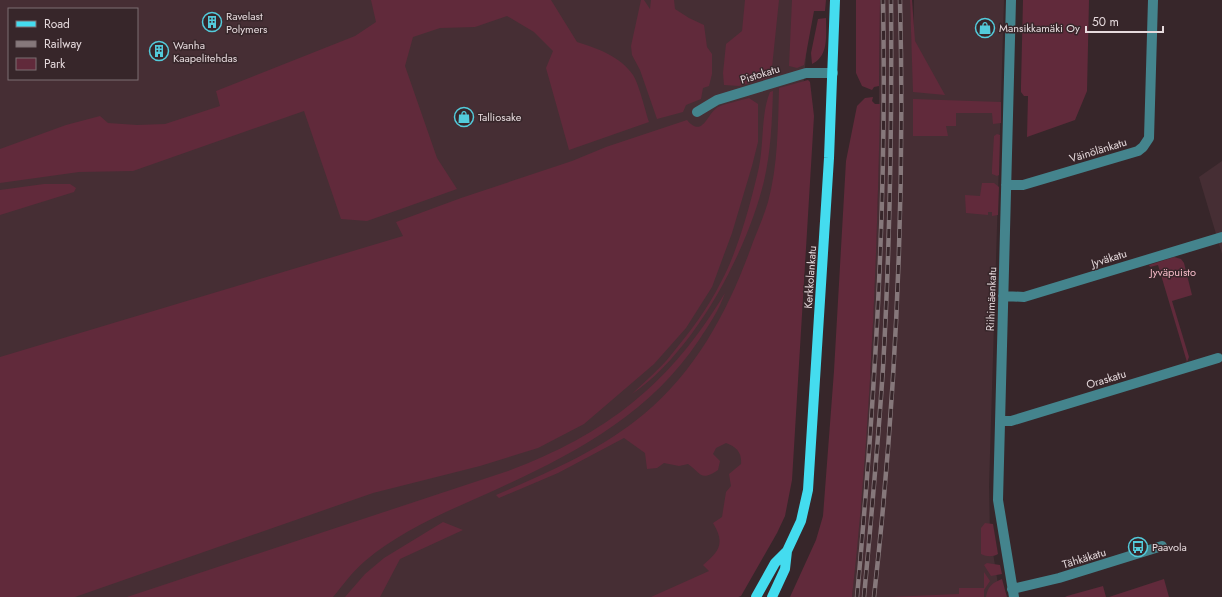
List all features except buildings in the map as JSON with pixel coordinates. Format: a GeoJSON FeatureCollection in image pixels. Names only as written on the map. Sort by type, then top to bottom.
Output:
{"type":"FeatureCollection","features":[{"type":"Feature","properties":{"kind":"main road","name":"Kerkkolankatu"},"geometry":{"type":"LineString","coordinates":[[772,597],[785,569],[787,551],[801,521],[808,490],[829,158],[835,0]]}},
{"type":"Feature","properties":{"kind":"main road","name":"Kerkkolankatu"},"geometry":{"type":"LineString","coordinates":[[756,597],[775,563],[787,551]]}},
{"type":"Feature","properties":{"kind":"street","name":"Riihimäenkatu"},"geometry":{"type":"LineString","coordinates":[[1011,0],[998,500],[1013,593]]}},
{"type":"Feature","properties":{"kind":"street","name":"Väinölänkatu"},"geometry":{"type":"LineString","coordinates":[[1006,185],[1024,185],[1138,151],[1147,143],[1149,138],[1153,0]]}},
{"type":"Feature","properties":{"kind":"street","name":"Pistokatu"},"geometry":{"type":"LineString","coordinates":[[697,112],[717,100],[799,75],[810,72],[833,73]]}},
{"type":"Feature","properties":{"kind":"street","name":"Jyväkatu"},"geometry":{"type":"LineString","coordinates":[[1003,296],[1024,297],[1222,237]]}},
{"type":"Feature","properties":{"kind":"street","name":"Oraskatu"},"geometry":{"type":"LineString","coordinates":[[1000,421],[1012,421],[1218,358]]}},
{"type":"Feature","properties":{"kind":"street","name":"Tähkäkatu"},"geometry":{"type":"LineString","coordinates":[[1013,593],[1162,546]]}},
{"type":"Feature","properties":{"kind":"shaded area"},"geometry":{"type":"Polygon","coordinates":[[[0,0],[811,0],[767,496],[739,597],[0,597],[0,0]]]}},
{"type":"Feature","properties":{"kind":"shaded area"},"geometry":{"type":"Polygon","coordinates":[[[880,0],[910,0],[913,68],[914,0],[1004,0],[989,486],[990,534],[1000,597],[852,597],[871,366],[878,192],[880,0]]]}},
{"type":"Feature","properties":{"kind":"shaded area"},"geometry":{"type":"Polygon","coordinates":[[[1222,161],[1222,254],[1199,177],[1222,161]]]}},
{"type":"Feature","properties":{"kind":"green space"},"geometry":{"type":"Polygon","coordinates":[[[371,0],[551,0],[577,42],[592,47],[615,58],[633,75],[649,122],[569,150],[546,68],[553,51],[534,32],[507,16],[475,27],[440,28],[413,37],[405,66],[437,158],[457,189],[367,221],[341,219],[304,111],[133,171],[79,172],[0,183],[0,149],[66,125],[100,116],[108,123],[137,125],[165,124],[220,106],[216,91],[355,36],[376,22],[371,0]]]}},
{"type":"Feature","properties":{"kind":"green space"},"geometry":{"type":"Polygon","coordinates":[[[641,0],[644,0],[650,9],[651,0],[674,0],[675,9],[704,25],[707,47],[712,54],[712,74],[709,86],[703,88],[701,99],[686,105],[683,112],[657,119],[640,70],[632,55],[631,46],[641,0]]]}},
{"type":"Feature","properties":{"kind":"green space"},"geometry":{"type":"Polygon","coordinates":[[[745,0],[779,0],[771,77],[739,86],[724,85],[723,73],[726,44],[742,31],[745,0]]]}},
{"type":"Feature","properties":{"kind":"green space"},"geometry":{"type":"Polygon","coordinates":[[[792,0],[826,0],[825,11],[814,11],[804,65],[797,68],[789,66],[792,0]]]}},
{"type":"Feature","properties":{"kind":"green space"},"geometry":{"type":"Polygon","coordinates":[[[856,0],[880,0],[879,86],[874,87],[872,90],[862,86],[856,73],[856,0]]]}},
{"type":"Feature","properties":{"kind":"green space"},"geometry":{"type":"Polygon","coordinates":[[[910,0],[912,0],[915,41],[945,95],[913,92],[910,0]]]}},
{"type":"Feature","properties":{"kind":"green space"},"geometry":{"type":"Polygon","coordinates":[[[1023,0],[1089,0],[1087,91],[1075,120],[1027,137],[1028,96],[1024,96],[1021,92],[1023,0]]]}},
{"type":"Feature","properties":{"kind":"green space"},"geometry":{"type":"Polygon","coordinates":[[[826,18],[826,38],[824,50],[821,56],[812,64],[811,53],[818,19],[826,18]]]}},
{"type":"Feature","properties":{"kind":"green space"},"geometry":{"type":"Polygon","coordinates":[[[808,80],[810,82],[814,116],[792,480],[785,516],[741,596],[651,597],[709,571],[703,565],[717,551],[720,541],[713,523],[722,517],[726,492],[731,486],[729,474],[741,464],[740,454],[733,446],[726,443],[716,448],[713,454],[720,461],[718,470],[712,474],[704,476],[688,464],[679,466],[664,463],[657,468],[647,469],[645,453],[624,438],[558,473],[499,498],[496,495],[573,460],[610,439],[644,414],[681,377],[710,336],[723,313],[744,266],[766,207],[776,160],[779,88],[808,80]]]}},
{"type":"Feature","properties":{"kind":"green space"},"geometry":{"type":"Polygon","coordinates":[[[773,91],[770,147],[764,181],[756,209],[731,269],[697,327],[655,376],[632,394],[662,365],[685,338],[716,292],[727,270],[743,226],[752,195],[761,158],[765,109],[770,92],[773,91]]]}},
{"type":"Feature","properties":{"kind":"green space"},"geometry":{"type":"Polygon","coordinates":[[[873,97],[872,101],[875,104],[880,104],[875,289],[864,474],[852,597],[790,597],[816,540],[823,516],[834,371],[846,161],[857,106],[865,98],[873,97]]]}},
{"type":"Feature","properties":{"kind":"green space"},"geometry":{"type":"Polygon","coordinates":[[[749,98],[758,104],[758,142],[732,233],[712,287],[686,328],[654,364],[584,424],[538,448],[480,466],[373,493],[75,597],[0,597],[0,357],[403,236],[396,222],[461,198],[572,161],[606,147],[687,120],[692,125],[697,127],[701,126],[718,107],[749,98]]]}},
{"type":"Feature","properties":{"kind":"green space"},"geometry":{"type":"Polygon","coordinates":[[[913,99],[1001,102],[1001,123],[993,124],[992,113],[956,113],[956,126],[946,126],[948,136],[913,136],[913,99]]]}},
{"type":"Feature","properties":{"kind":"green space"},"geometry":{"type":"Polygon","coordinates":[[[997,134],[1000,135],[999,175],[997,176],[992,174],[992,169],[994,136],[997,134]]]}},
{"type":"Feature","properties":{"kind":"green space"},"geometry":{"type":"Polygon","coordinates":[[[982,183],[994,183],[999,187],[998,215],[992,216],[992,212],[988,212],[988,215],[966,213],[965,195],[980,196],[982,183]]]}},
{"type":"Feature","properties":{"kind":"green space"},"geometry":{"type":"Polygon","coordinates":[[[44,184],[70,184],[76,188],[74,192],[0,215],[0,190],[44,184]]]}},
{"type":"Feature","properties":{"kind":"green space","name":"Jyväpuisto"},"geometry":{"type":"Polygon","coordinates":[[[1174,257],[1181,259],[1184,263],[1192,295],[1172,301],[1189,357],[1187,362],[1158,265],[1150,267],[1149,265],[1174,257]]]}},
{"type":"Feature","properties":{"kind":"green space"},"geometry":{"type":"Polygon","coordinates":[[[725,293],[710,323],[679,366],[658,390],[634,410],[608,429],[553,462],[427,521],[395,539],[361,565],[348,578],[333,597],[127,597],[508,471],[576,440],[606,422],[633,402],[658,380],[682,354],[704,325],[725,293]]]}},
{"type":"Feature","properties":{"kind":"green space"},"geometry":{"type":"Polygon","coordinates":[[[443,522],[463,530],[400,559],[380,597],[345,597],[365,574],[384,558],[443,522]]]}},
{"type":"Feature","properties":{"kind":"green space"},"geometry":{"type":"Polygon","coordinates":[[[985,523],[993,524],[998,554],[994,556],[981,554],[981,528],[985,523]]]}},
{"type":"Feature","properties":{"kind":"green space"},"geometry":{"type":"Polygon","coordinates":[[[987,563],[1000,565],[1002,574],[991,576],[984,565],[987,563]]]}},
{"type":"Feature","properties":{"kind":"green space"},"geometry":{"type":"Polygon","coordinates":[[[984,572],[990,581],[984,590],[984,597],[888,597],[959,594],[959,588],[984,588],[984,572]]]}},
{"type":"Feature","properties":{"kind":"green space"},"geometry":{"type":"Polygon","coordinates":[[[1002,579],[1007,597],[986,597],[991,585],[1002,579]]]}},
{"type":"Feature","properties":{"kind":"green space"},"geometry":{"type":"Polygon","coordinates":[[[1164,579],[1169,597],[1109,597],[1164,579]]]}},
{"type":"Feature","properties":{"kind":"green space"},"geometry":{"type":"Polygon","coordinates":[[[1103,586],[1106,597],[1065,597],[1067,596],[1103,586]]]}},
{"type":"Feature","properties":{"kind":"railway"},"geometry":{"type":"LineString","coordinates":[[857,597],[869,448],[878,299],[883,150],[883,0]]}},
{"type":"Feature","properties":{"kind":"railway"},"geometry":{"type":"LineString","coordinates":[[864,597],[883,368],[890,184],[891,0]]}},
{"type":"Feature","properties":{"kind":"railway"},"geometry":{"type":"LineString","coordinates":[[874,597],[888,448],[897,299],[901,150],[900,0]]}},
{"type":"Feature","properties":{"kind":"place","name":"Ravelast Polymers"},"geometry":{"type":"Point","coordinates":[212,22]}},
{"type":"Feature","properties":{"kind":"place","name":"Mansikkamäki Oy"},"geometry":{"type":"Point","coordinates":[985,28]}},
{"type":"Feature","properties":{"kind":"place","name":"Wanha Kaapelitehdas"},"geometry":{"type":"Point","coordinates":[159,51]}},
{"type":"Feature","properties":{"kind":"place","name":"Talliosake"},"geometry":{"type":"Point","coordinates":[464,117]}},
{"type":"Feature","properties":{"kind":"place","name":"Paavola"},"geometry":{"type":"Point","coordinates":[1138,547]}}]}
